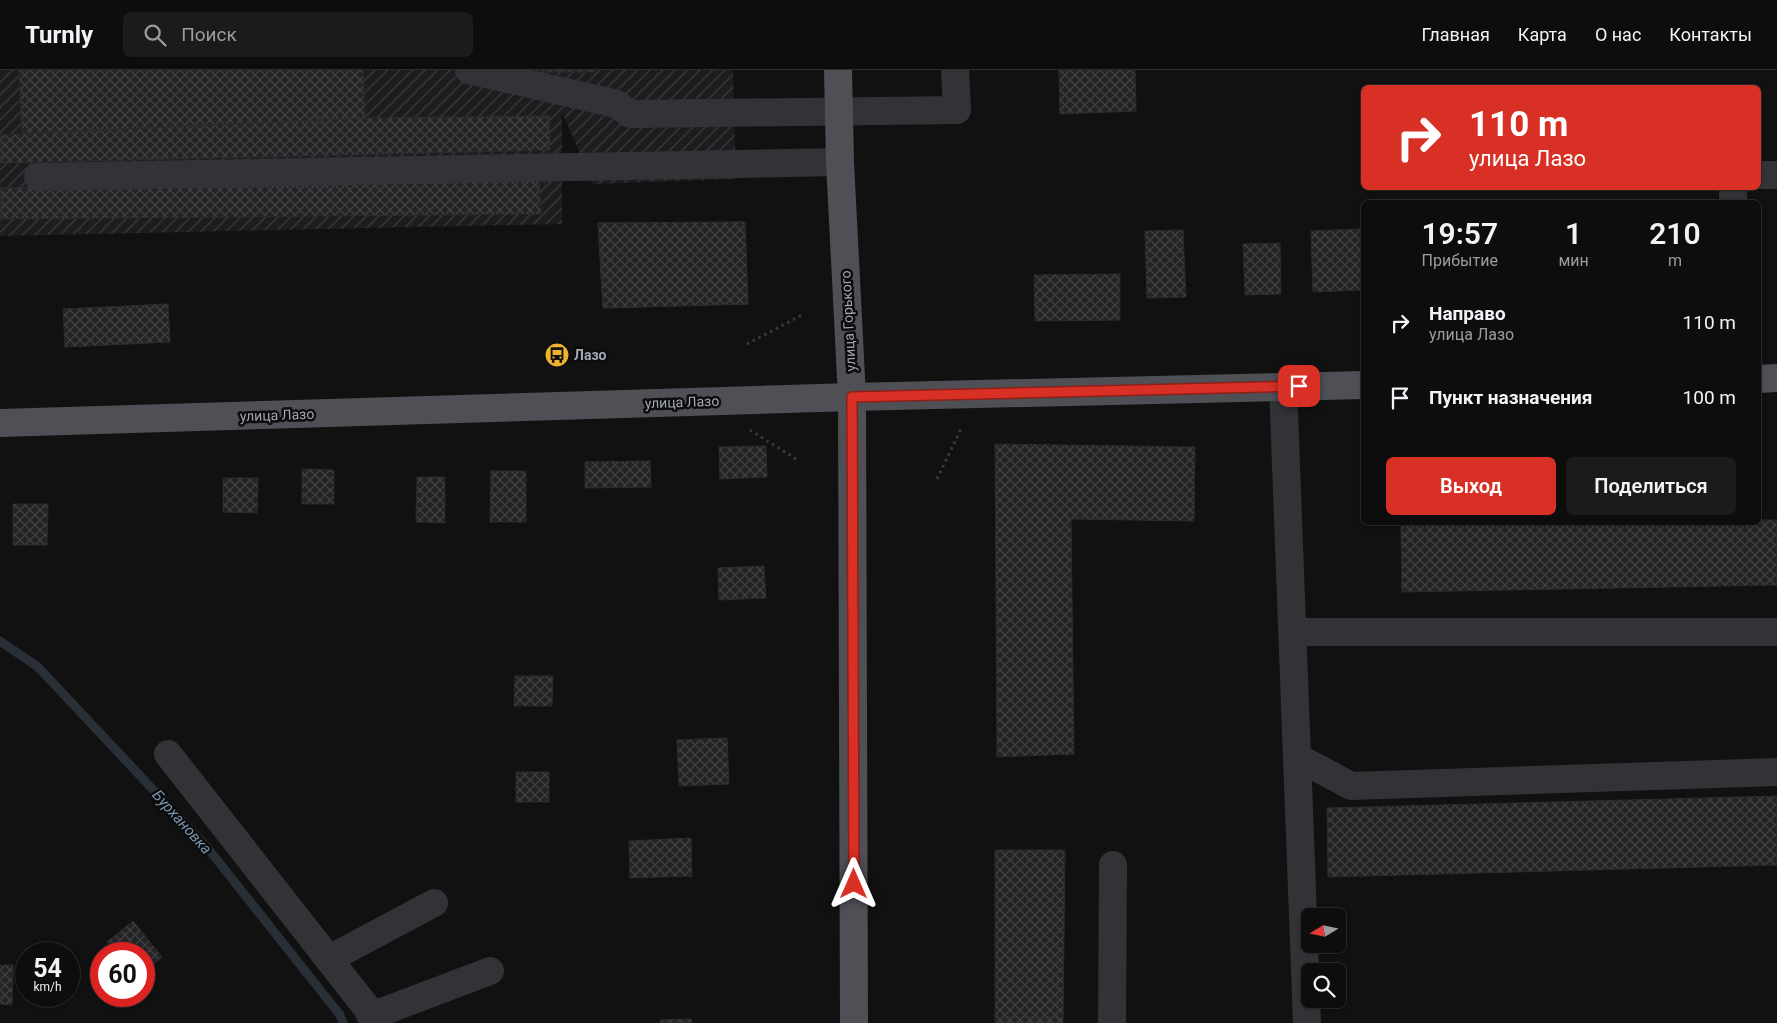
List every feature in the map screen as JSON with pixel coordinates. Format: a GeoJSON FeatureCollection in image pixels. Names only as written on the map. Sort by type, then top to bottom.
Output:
{"type":"FeatureCollection","features":[{"type":"Feature","properties":{"kind":"main road","name":"улица Горького"},"geometry":{"type":"LineString","coordinates":[[838,70],[840,162],[852,397],[854,1023]]}},
{"type":"Feature","properties":{"kind":"main road"},"geometry":{"type":"LineString","coordinates":[[1761,379],[1777,378]]}},
{"type":"Feature","properties":{"kind":"main road","name":"улица Лазо"},"geometry":{"type":"LineString","coordinates":[[0,424],[852,397],[1361,385]]}},
{"type":"Feature","properties":{"kind":"lane"},"geometry":{"type":"LineString","coordinates":[[468,70],[617,104],[630,114],[957,110],[955,70]]}},
{"type":"Feature","properties":{"kind":"lane"},"geometry":{"type":"LineString","coordinates":[[38,177],[840,162]]}},
{"type":"Feature","properties":{"kind":"lane"},"geometry":{"type":"LineString","coordinates":[[1761,175],[1777,175]]}},
{"type":"Feature","properties":{"kind":"lane"},"geometry":{"type":"LineString","coordinates":[[1283,386],[1307,1023]]}},
{"type":"Feature","properties":{"kind":"lane"},"geometry":{"type":"LineString","coordinates":[[1293,632],[1777,632]]}},
{"type":"Feature","properties":{"kind":"lane"},"geometry":{"type":"LineString","coordinates":[[168,754],[367,1008],[372,1019],[490,971]]}},
{"type":"Feature","properties":{"kind":"lane"},"geometry":{"type":"LineString","coordinates":[[1297,757],[1352,786],[1777,772]]}},
{"type":"Feature","properties":{"kind":"lane"},"geometry":{"type":"LineString","coordinates":[[1112,1023],[1113,865]]}},
{"type":"Feature","properties":{"kind":"lane"},"geometry":{"type":"LineString","coordinates":[[329,959],[434,903]]}},
{"type":"Feature","properties":{"kind":"path"},"geometry":{"type":"LineString","coordinates":[[747,344],[804,314]]}},
{"type":"Feature","properties":{"kind":"path"},"geometry":{"type":"LineString","coordinates":[[938,479],[962,427]]}},
{"type":"Feature","properties":{"kind":"path"},"geometry":{"type":"LineString","coordinates":[[750,430],[796,459]]}},
{"type":"Feature","properties":{"kind":"shaded area"},"geometry":{"type":"Polygon","coordinates":[[[0,70],[733,70],[736,179],[593,184],[562,112],[562,224],[0,236],[0,70]]]}},
{"type":"Feature","properties":{"kind":"building"},"geometry":{"type":"Polygon","coordinates":[[[19,70],[363,70],[365,118],[22,133],[19,70]]]}},
{"type":"Feature","properties":{"kind":"building"},"geometry":{"type":"Polygon","coordinates":[[[541,70],[595,70],[595,72],[541,72],[541,70]]]}},
{"type":"Feature","properties":{"kind":"building"},"geometry":{"type":"Polygon","coordinates":[[[1059,70],[1135,70],[1136,111],[1060,114],[1059,70]]]}},
{"type":"Feature","properties":{"kind":"building"},"geometry":{"type":"Polygon","coordinates":[[[549,116],[550,150],[0,163],[0,135],[365,118],[549,116]]]}},
{"type":"Feature","properties":{"kind":"building"},"geometry":{"type":"Polygon","coordinates":[[[539,179],[541,214],[2,219],[0,188],[539,179]]]}},
{"type":"Feature","properties":{"kind":"building"},"geometry":{"type":"Polygon","coordinates":[[[0,188],[2,219],[0,219],[0,188]]]}},
{"type":"Feature","properties":{"kind":"building"},"geometry":{"type":"Polygon","coordinates":[[[745,222],[748,304],[603,308],[598,223],[745,222]]]}},
{"type":"Feature","properties":{"kind":"building"},"geometry":{"type":"Polygon","coordinates":[[[745,222],[748,304],[603,308],[598,223],[745,222]]]}},
{"type":"Feature","properties":{"kind":"building"},"geometry":{"type":"Polygon","coordinates":[[[1360,229],[1361,290],[1313,292],[1311,231],[1360,229]]]}},
{"type":"Feature","properties":{"kind":"building"},"geometry":{"type":"Polygon","coordinates":[[[1183,230],[1186,297],[1147,298],[1145,231],[1183,230]]]}},
{"type":"Feature","properties":{"kind":"building"},"geometry":{"type":"Polygon","coordinates":[[[1280,243],[1281,294],[1245,295],[1243,244],[1280,243]]]}},
{"type":"Feature","properties":{"kind":"building"},"geometry":{"type":"Polygon","coordinates":[[[1120,274],[1120,320],[1035,321],[1034,275],[1120,274]]]}},
{"type":"Feature","properties":{"kind":"building"},"geometry":{"type":"Polygon","coordinates":[[[168,304],[170,342],[65,347],[63,309],[168,304]]]}},
{"type":"Feature","properties":{"kind":"building"},"geometry":{"type":"Polygon","coordinates":[[[995,444],[1195,447],[1194,521],[1071,519],[1074,754],[997,757],[995,444]]]}},
{"type":"Feature","properties":{"kind":"building"},"geometry":{"type":"Polygon","coordinates":[[[766,446],[767,477],[720,479],[719,447],[766,446]]]}},
{"type":"Feature","properties":{"kind":"building"},"geometry":{"type":"Polygon","coordinates":[[[650,461],[651,487],[585,488],[585,462],[650,461]]]}},
{"type":"Feature","properties":{"kind":"building"},"geometry":{"type":"Polygon","coordinates":[[[302,469],[334,470],[334,504],[302,504],[302,469]]]}},
{"type":"Feature","properties":{"kind":"building"},"geometry":{"type":"Polygon","coordinates":[[[491,471],[526,471],[526,522],[490,522],[491,471]]]}},
{"type":"Feature","properties":{"kind":"building"},"geometry":{"type":"Polygon","coordinates":[[[417,477],[445,477],[445,523],[416,522],[417,477]]]}},
{"type":"Feature","properties":{"kind":"building"},"geometry":{"type":"Polygon","coordinates":[[[223,478],[258,478],[257,513],[223,512],[223,478]]]}},
{"type":"Feature","properties":{"kind":"building"},"geometry":{"type":"Polygon","coordinates":[[[13,504],[48,504],[47,545],[13,545],[13,504]]]}},
{"type":"Feature","properties":{"kind":"building"},"geometry":{"type":"Polygon","coordinates":[[[1761,520],[1777,520],[1777,585],[1402,592],[1401,526],[1761,525],[1761,520]]]}},
{"type":"Feature","properties":{"kind":"building"},"geometry":{"type":"Polygon","coordinates":[[[764,566],[766,598],[719,600],[718,568],[764,566]]]}},
{"type":"Feature","properties":{"kind":"building"},"geometry":{"type":"Polygon","coordinates":[[[515,676],[553,676],[552,706],[514,706],[515,676]]]}},
{"type":"Feature","properties":{"kind":"building"},"geometry":{"type":"Polygon","coordinates":[[[727,738],[729,784],[679,786],[677,740],[727,738]]]}},
{"type":"Feature","properties":{"kind":"building"},"geometry":{"type":"Polygon","coordinates":[[[516,772],[549,772],[549,802],[516,802],[516,772]]]}},
{"type":"Feature","properties":{"kind":"building"},"geometry":{"type":"Polygon","coordinates":[[[1777,796],[1777,865],[1328,877],[1327,808],[1777,796]]]}},
{"type":"Feature","properties":{"kind":"building"},"geometry":{"type":"Polygon","coordinates":[[[691,838],[692,876],[630,878],[629,841],[691,838]]]}},
{"type":"Feature","properties":{"kind":"building"},"geometry":{"type":"Polygon","coordinates":[[[995,850],[1065,850],[1063,1023],[995,1023],[995,850]]]}},
{"type":"Feature","properties":{"kind":"building"},"geometry":{"type":"Polygon","coordinates":[[[133,921],[150,942],[107,942],[133,921]]]}},
{"type":"Feature","properties":{"kind":"building"},"geometry":{"type":"Polygon","coordinates":[[[155,948],[162,957],[155,963],[155,948]]]}},
{"type":"Feature","properties":{"kind":"building"},"geometry":{"type":"Polygon","coordinates":[[[0,965],[13,965],[12,1005],[0,1004],[0,965]]]}},
{"type":"Feature","properties":{"kind":"building"},"geometry":{"type":"Polygon","coordinates":[[[691,1019],[692,1023],[661,1023],[660,1020],[691,1019]]]}},
{"type":"Feature","properties":{"kind":"waterway","name":"Бурхановка"},"geometry":{"type":"LineString","coordinates":[[0,641],[38,667],[206,846],[340,1015],[343,1023]]}},
{"type":"Feature","properties":{"kind":"place","name":"Лазо"},"geometry":{"type":"Point","coordinates":[557,355]}},
{"type":"Feature","properties":{"kind":"route"},"geometry":{"type":"LineString","coordinates":[[854,884],[852,397],[1299,386]]}}]}
